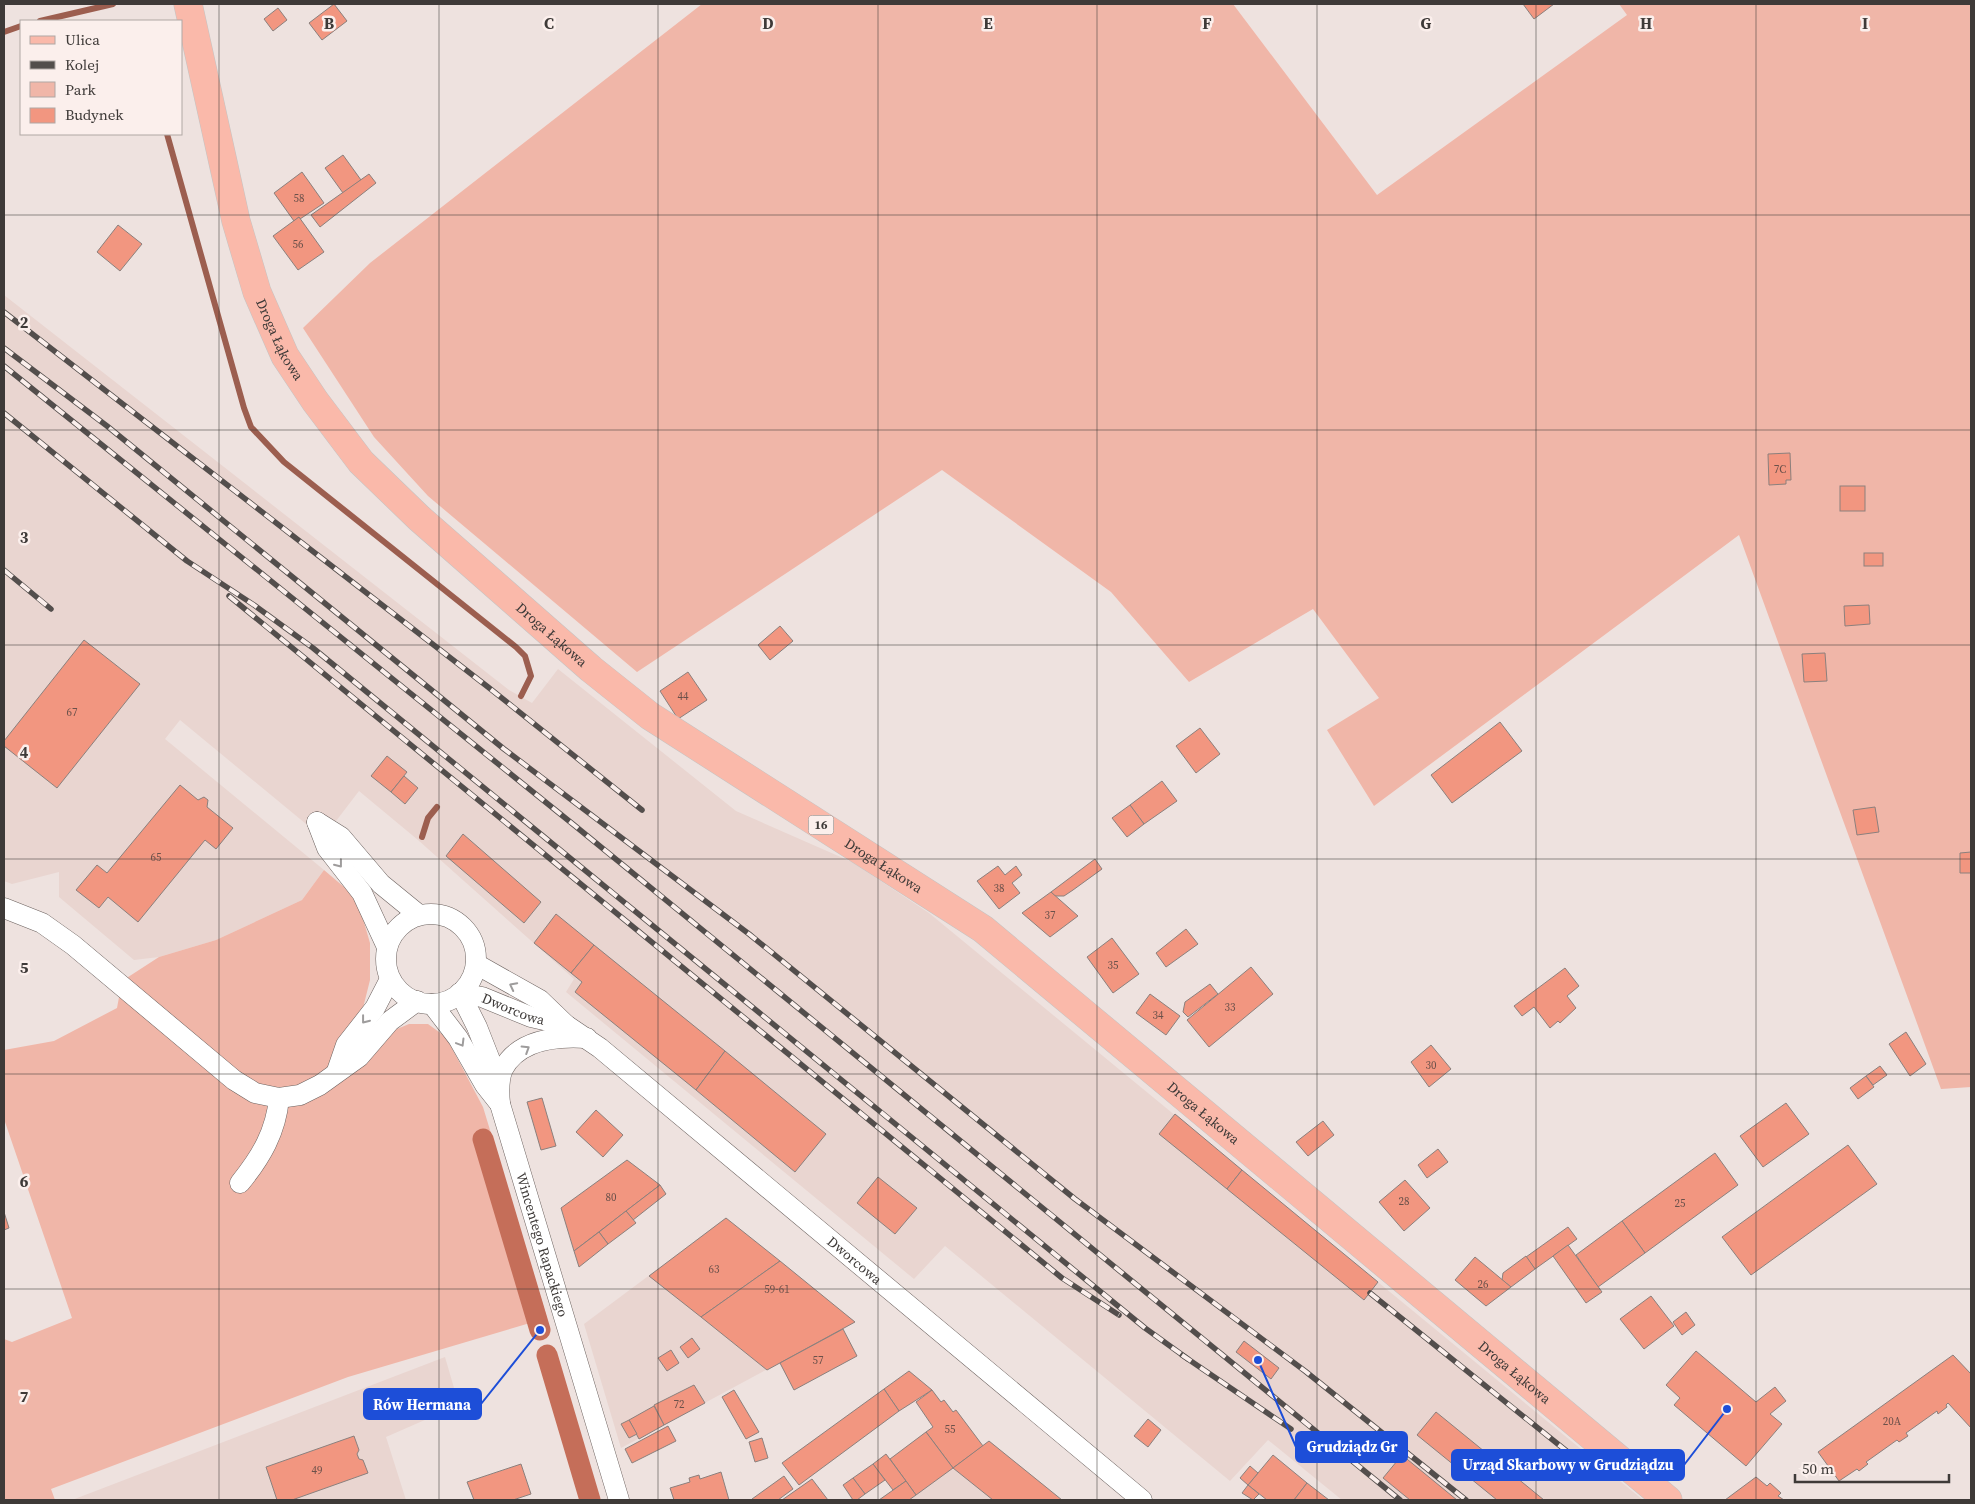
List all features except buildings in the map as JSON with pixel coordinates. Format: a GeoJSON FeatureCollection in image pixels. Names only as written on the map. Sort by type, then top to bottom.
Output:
{"type":"FeatureCollection","features":[{"type":"Feature","properties":{"kind":"main road","name":"Droga Łąkowa"},"geometry":{"type":"LineString","coordinates":[[188,4],[236,221],[257,292],[285,356],[315,401],[361,462],[419,518],[591,669],[650,716],[983,929],[1668,1500]]}},
{"type":"Feature","properties":{"kind":"street"},"geometry":{"type":"LineString","coordinates":[[387,947],[362,893],[326,848],[317,822],[341,838],[381,884],[419,915]]}},
{"type":"Feature","properties":{"kind":"street"},"geometry":{"type":"LineString","coordinates":[[4,908],[42,923],[72,945],[234,1080],[255,1093],[279,1098],[300,1095],[320,1084],[359,1057],[390,1021],[425,1003],[452,999],[460,993],[472,978],[476,964],[475,946],[468,933],[457,922],[443,915],[428,913],[419,915],[400,926],[391,937],[387,947],[386,965],[390,979],[398,991],[425,1003]]}},
{"type":"Feature","properties":{"kind":"street","name":"Dworcowa"},"geometry":{"type":"LineString","coordinates":[[476,964],[489,974],[540,1000],[566,1024],[631,1073],[1142,1500]]}},
{"type":"Feature","properties":{"kind":"street"},"geometry":{"type":"LineString","coordinates":[[337,1071],[346,1045],[375,1008],[390,979]]}},
{"type":"Feature","properties":{"kind":"street"},"geometry":{"type":"LineString","coordinates":[[460,993],[477,1028],[499,1083],[500,1104]]}},
{"type":"Feature","properties":{"kind":"street","name":"Dworcowa"},"geometry":{"type":"LineString","coordinates":[[460,993],[482,997],[531,1017],[566,1024]]}},
{"type":"Feature","properties":{"kind":"street","name":"Wincentego Rapackiego"},"geometry":{"type":"LineString","coordinates":[[425,1003],[458,1038],[485,1086],[500,1104],[619,1500]]}},
{"type":"Feature","properties":{"kind":"street"},"geometry":{"type":"LineString","coordinates":[[499,1083],[503,1070],[509,1062],[526,1048],[546,1039],[564,1036],[587,1038]]}},
{"type":"Feature","properties":{"kind":"street"},"geometry":{"type":"LineString","coordinates":[[240,1183],[257,1162],[269,1141],[277,1116],[279,1098]]}},
{"type":"Feature","properties":{"kind":"shaded area"},"geometry":{"type":"Polygon","coordinates":[[[4,295],[509,690],[532,703],[558,669],[736,811],[852,862],[929,913],[1643,1500],[1342,1500],[1268,1440],[1230,1481],[945,1246],[914,1279],[566,992],[574,979],[418,840],[359,791],[323,838],[180,720],[165,739],[324,870],[302,900],[216,940],[159,957],[134,960],[59,897],[59,872],[12,884],[4,881],[4,295]]]}},
{"type":"Feature","properties":{"kind":"shaded area"},"geometry":{"type":"Polygon","coordinates":[[[726,1218],[855,1322],[621,1448],[584,1324],[726,1218]]]}},
{"type":"Feature","properties":{"kind":"shaded area"},"geometry":{"type":"Polygon","coordinates":[[[445,1357],[459,1405],[386,1437],[406,1500],[72,1500],[445,1357]]]}},
{"type":"Feature","properties":{"kind":"shaded area"},"geometry":{"type":"Polygon","coordinates":[[[989,1441],[1062,1500],[909,1500],[989,1441]]]}},
{"type":"Feature","properties":{"kind":"green space"},"geometry":{"type":"Polygon","coordinates":[[[702,4],[1233,4],[1377,195],[1627,15],[1619,4],[1971,4],[1971,1087],[1941,1089],[1739,535],[1374,806],[1327,730],[1379,698],[1313,609],[1189,682],[1111,592],[942,470],[637,672],[428,496],[374,437],[303,328],[370,263],[702,4]]]}},
{"type":"Feature","properties":{"kind":"green space"},"geometry":{"type":"Polygon","coordinates":[[[324,870],[357,898],[370,943],[370,980],[363,1008],[390,1032],[409,1024],[428,1024],[446,1037],[483,1107],[547,1318],[348,1377],[51,1489],[55,1500],[4,1500],[4,1339],[12,1342],[72,1318],[4,1119],[4,1050],[54,1041],[117,1008],[122,981],[159,957],[216,940],[302,900],[324,870]]]}},
{"type":"Feature","properties":{"kind":"waterway"},"geometry":{"type":"LineString","coordinates":[[44,20],[113,4]]}},
{"type":"Feature","properties":{"kind":"waterway"},"geometry":{"type":"LineString","coordinates":[[4,32],[20,26]]}},
{"type":"Feature","properties":{"kind":"waterway"},"geometry":{"type":"LineString","coordinates":[[167,135],[251,427],[284,462],[516,647],[525,656],[531,676],[521,696]]}},
{"type":"Feature","properties":{"kind":"waterway"},"geometry":{"type":"LineString","coordinates":[[422,837],[428,818],[437,807]]}},
{"type":"Feature","properties":{"kind":"waterway"},"geometry":{"type":"LineString","coordinates":[[483,1139],[540,1330]]}},
{"type":"Feature","properties":{"kind":"waterway"},"geometry":{"type":"LineString","coordinates":[[547,1355],[590,1500]]}},
{"type":"Feature","properties":{"kind":"railway"},"geometry":{"type":"LineString","coordinates":[[4,312],[488,687],[642,810]]}},
{"type":"Feature","properties":{"kind":"railway"},"geometry":{"type":"LineString","coordinates":[[4,348],[107,426],[504,749],[749,934],[1075,1199],[1305,1371],[1466,1500]]}},
{"type":"Feature","properties":{"kind":"railway"},"geometry":{"type":"LineString","coordinates":[[4,366],[574,825],[1400,1500]]}},
{"type":"Feature","properties":{"kind":"railway"},"geometry":{"type":"LineString","coordinates":[[4,413],[187,561],[254,605],[313,648],[1145,1328],[1188,1359]]}},
{"type":"Feature","properties":{"kind":"railway"},"geometry":{"type":"LineString","coordinates":[[4,570],[51,609]]}},
{"type":"Feature","properties":{"kind":"railway"},"geometry":{"type":"LineString","coordinates":[[229,596],[1062,1278],[1119,1315]]}},
{"type":"Feature","properties":{"kind":"railway"},"geometry":{"type":"LineString","coordinates":[[1370,1293],[1569,1453]]}},
{"type":"Feature","properties":{"kind":"railway"},"geometry":{"type":"LineString","coordinates":[[1182,1355],[1291,1429]]}},
{"type":"Feature","properties":{"kind":"place","name":"Rów Hermana"},"geometry":{"type":"Point","coordinates":[540,1330]}},
{"type":"Feature","properties":{"kind":"place","name":"Grudziądz Gr"},"geometry":{"type":"Point","coordinates":[1258,1360]}},
{"type":"Feature","properties":{"kind":"place","name":"Urząd Skarbowy w Grudziądzu"},"geometry":{"type":"Point","coordinates":[1727,1409]}}]}
